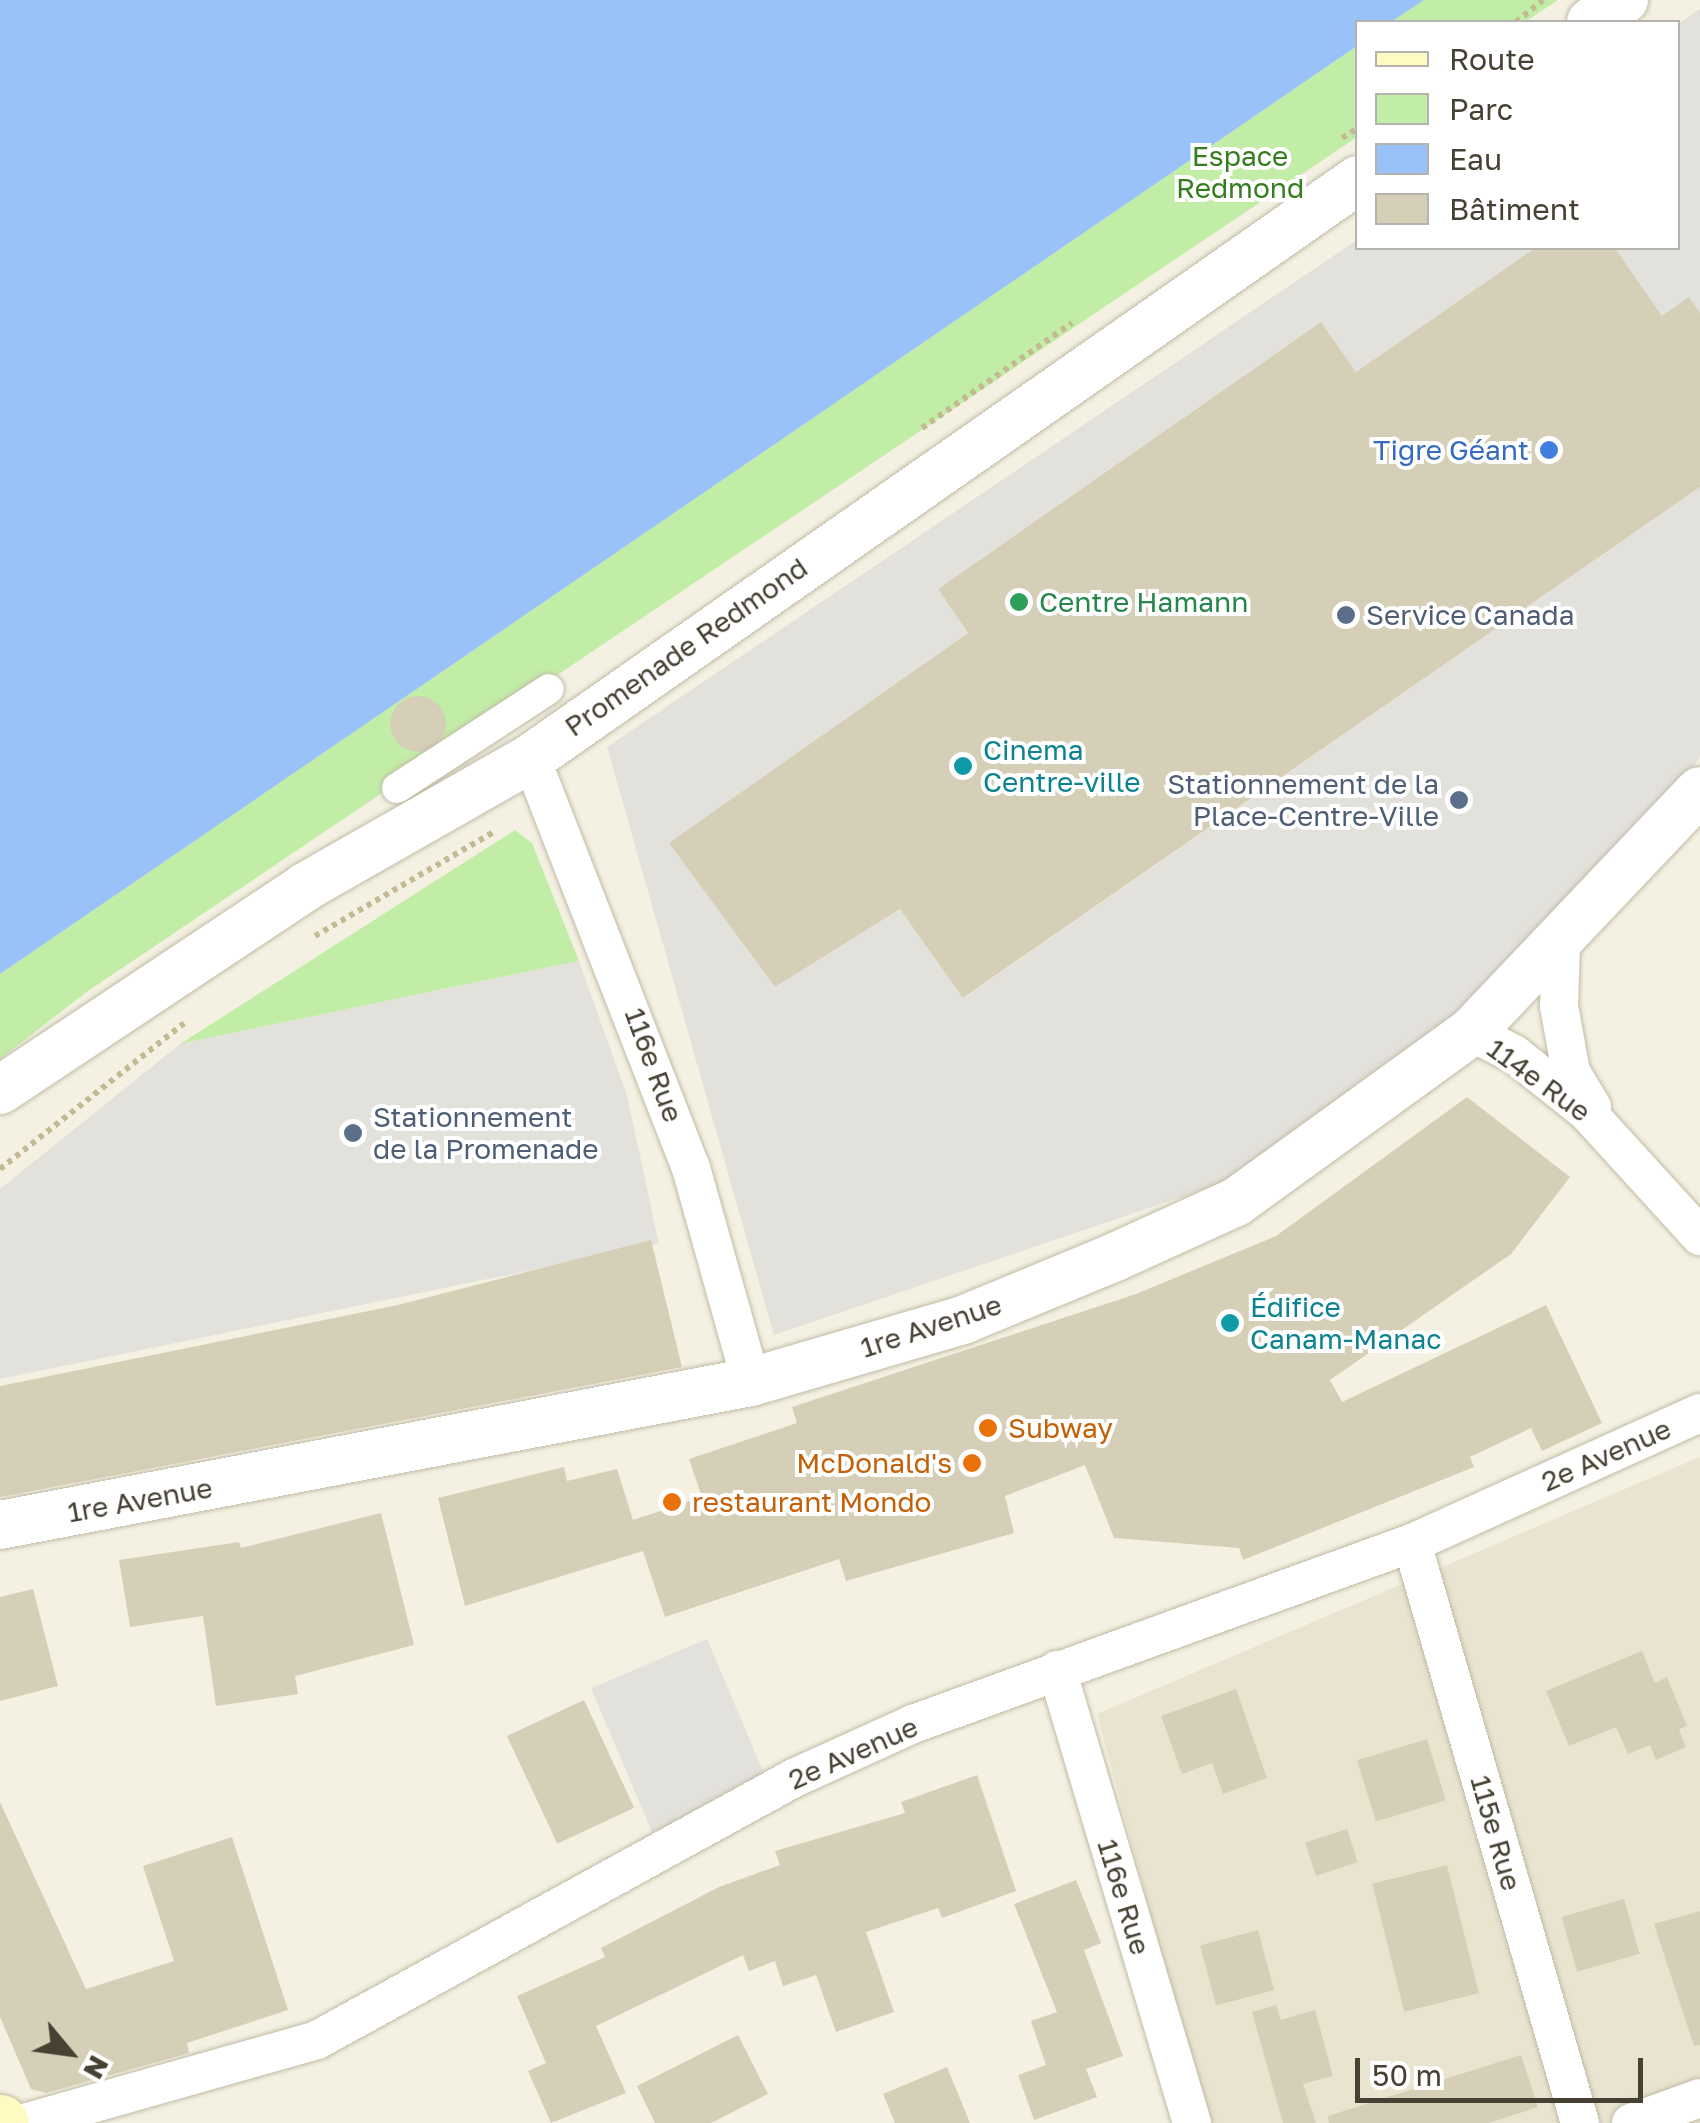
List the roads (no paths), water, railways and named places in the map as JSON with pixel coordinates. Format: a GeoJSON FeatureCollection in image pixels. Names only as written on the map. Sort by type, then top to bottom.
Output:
{"type":"FeatureCollection","features":[{"type":"Feature","properties":{"kind":"street"},"geometry":{"type":"LineString","coordinates":[[1594,20],[1624,0]]}},
{"type":"Feature","properties":{"kind":"street","name":"Promenade Redmond"},"geometry":{"type":"LineString","coordinates":[[0,1090],[305,887],[530,758],[1355,182]]}},
{"type":"Feature","properties":{"kind":"street"},"geometry":{"type":"LineString","coordinates":[[397,788],[549,689]]}},
{"type":"Feature","properties":{"kind":"street","name":"116e Rue"},"geometry":{"type":"LineString","coordinates":[[530,758],[692,1168],[751,1382]]}},
{"type":"Feature","properties":{"kind":"street","name":"1re Avenue"},"geometry":{"type":"LineString","coordinates":[[0,1525],[751,1382],[963,1320],[1236,1202],[1470,1032],[1561,944],[1700,791]]}},
{"type":"Feature","properties":{"kind":"street","name":"114e Rue"},"geometry":{"type":"LineString","coordinates":[[1561,944],[1558,1006],[1572,1072],[1606,1130]]}},
{"type":"Feature","properties":{"kind":"street","name":"114e Rue"},"geometry":{"type":"LineString","coordinates":[[1470,1032],[1514,1054],[1606,1130],[1700,1236]]}},
{"type":"Feature","properties":{"kind":"street","name":"2e Avenue"},"geometry":{"type":"LineString","coordinates":[[24,2123],[317,2040],[794,1778],[1057,1670],[1412,1542],[1698,1422]]}},
{"type":"Feature","properties":{"kind":"street","name":"115e Rue"},"geometry":{"type":"LineString","coordinates":[[1412,1542],[1580,2123]]}},
{"type":"Feature","properties":{"kind":"street","name":"116e Rue"},"geometry":{"type":"LineString","coordinates":[[1057,1670],[1192,2123]]}},
{"type":"Feature","properties":{"kind":"street"},"geometry":{"type":"LineString","coordinates":[[1631,2123],[1700,2098]]}},
{"type":"Feature","properties":{"kind":"water"},"geometry":{"type":"Polygon","coordinates":[[[0,0],[1424,0],[1394,20],[1355,20],[1355,47],[0,974],[0,0]]]}},
{"type":"Feature","properties":{"kind":"place","name":"Tigre Géant"},"geometry":{"type":"Point","coordinates":[1549,450]}},
{"type":"Feature","properties":{"kind":"place","name":"Centre Hamann"},"geometry":{"type":"Point","coordinates":[1019,602]}},
{"type":"Feature","properties":{"kind":"place","name":"Service Canada"},"geometry":{"type":"Point","coordinates":[1346,615]}},
{"type":"Feature","properties":{"kind":"place","name":"Cinema Centre-ville"},"geometry":{"type":"Point","coordinates":[963,766]}},
{"type":"Feature","properties":{"kind":"place","name":"Stationnement de la Place-Centre-Ville"},"geometry":{"type":"Point","coordinates":[1459,800]}},
{"type":"Feature","properties":{"kind":"place","name":"Stationnement de la Promenade"},"geometry":{"type":"Point","coordinates":[353,1133]}},
{"type":"Feature","properties":{"kind":"place","name":"Édifice Canam-Manac"},"geometry":{"type":"Point","coordinates":[1230,1323]}},
{"type":"Feature","properties":{"kind":"place","name":"Subway"},"geometry":{"type":"Point","coordinates":[988,1428]}},
{"type":"Feature","properties":{"kind":"place","name":"McDonald's"},"geometry":{"type":"Point","coordinates":[972,1463]}},
{"type":"Feature","properties":{"kind":"place","name":"restaurant Mondo"},"geometry":{"type":"Point","coordinates":[672,1502]}},
{"type":"Feature","properties":{"kind":"park label","name":"Espace Redmond"},"geometry":{"type":"Point","coordinates":[1240,172]}}]}
